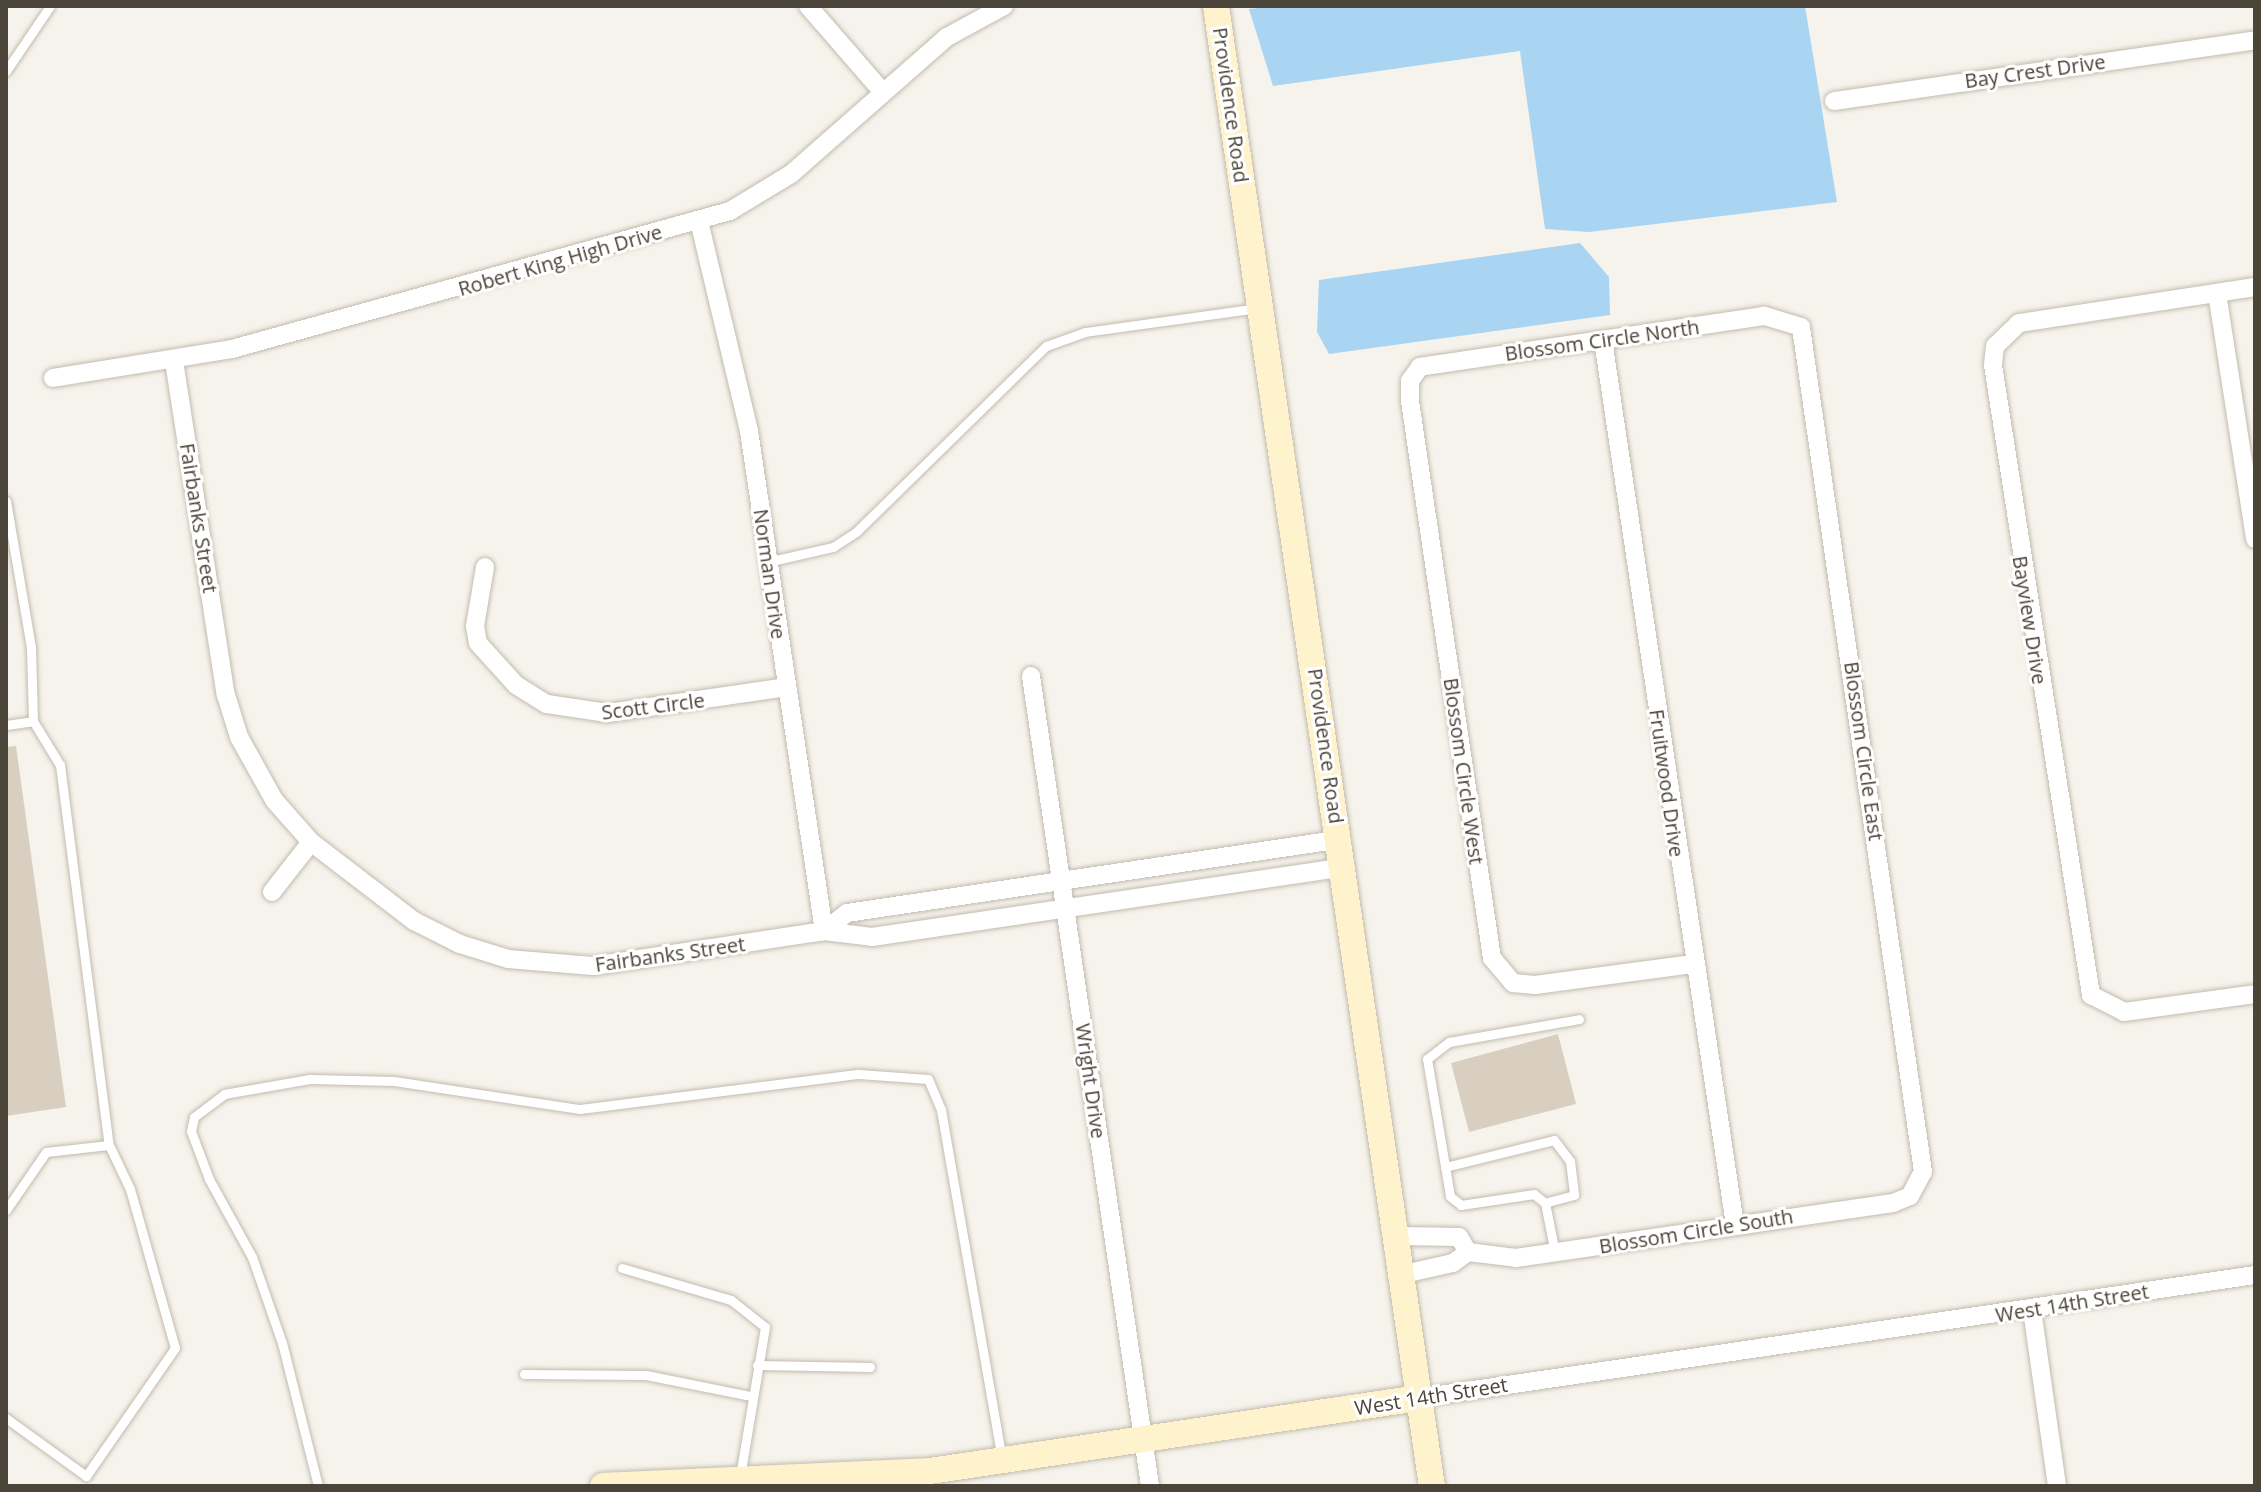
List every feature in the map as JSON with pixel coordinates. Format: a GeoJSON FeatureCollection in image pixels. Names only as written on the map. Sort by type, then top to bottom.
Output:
{"type":"FeatureCollection","features":[{"type":"Feature","properties":{"kind":"street"},"geometry":{"type":"LineString","coordinates":[[808,6],[881,90]]}},
{"type":"Feature","properties":{"kind":"street","name":"Robert King High Drive"},"geometry":{"type":"LineString","coordinates":[[53,378],[174,361],[730,211],[791,174],[881,90],[947,37],[1004,6]]}},
{"type":"Feature","properties":{"kind":"street","name":"Providence Road"},"geometry":{"type":"LineString","coordinates":[[1216,6],[1399,1236],[1432,1486]]}},
{"type":"Feature","properties":{"kind":"street","name":"Bay Crest Drive"},"geometry":{"type":"LineString","coordinates":[[1834,101],[2246,41]]}},
{"type":"Feature","properties":{"kind":"street","name":"Norman Drive"},"geometry":{"type":"LineString","coordinates":[[699,221],[735,350],[824,931]]}},
{"type":"Feature","properties":{"kind":"street","name":"Bayview Drive"},"geometry":{"type":"LineString","coordinates":[[2255,287],[2019,323],[1995,346],[1993,365],[2091,995],[2124,1012],[2255,994]]}},
{"type":"Feature","properties":{"kind":"street"},"geometry":{"type":"LineString","coordinates":[[2217,293],[2255,539]]}},
{"type":"Feature","properties":{"kind":"street","name":"Blossom Circle North"},"geometry":{"type":"LineString","coordinates":[[1414,372],[1764,316],[1792,320]]}},
{"type":"Feature","properties":{"kind":"street","name":"Blossom Circle East"},"geometry":{"type":"LineString","coordinates":[[1792,320],[1805,343],[1923,1155],[1917,1186]]}},
{"type":"Feature","properties":{"kind":"street","name":"Fruitwood Drive"},"geometry":{"type":"LineString","coordinates":[[1603,340],[1693,964],[1735,1225]]}},
{"type":"Feature","properties":{"kind":"street","name":"Fairbanks Street"},"geometry":{"type":"LineString","coordinates":[[174,361],[226,695],[254,765],[311,842],[414,921],[508,959],[593,966],[824,931],[872,937],[1344,867]]}},
{"type":"Feature","properties":{"kind":"street","name":"Blossom Circle West"},"geometry":{"type":"LineString","coordinates":[[1414,372],[1410,401],[1498,972],[1513,983],[1535,985],[1693,964]]}},
{"type":"Feature","properties":{"kind":"street","name":"Scott Circle"},"geometry":{"type":"LineString","coordinates":[[485,567],[475,626],[478,643],[516,685],[547,704],[607,713],[787,687]]}},
{"type":"Feature","properties":{"kind":"street","name":"Wright Drive"},"geometry":{"type":"LineString","coordinates":[[1031,676],[1150,1486]]}},
{"type":"Feature","properties":{"kind":"street","name":"Fairbanks Street"},"geometry":{"type":"LineString","coordinates":[[824,931],[847,913],[1340,839]]}},
{"type":"Feature","properties":{"kind":"street"},"geometry":{"type":"LineString","coordinates":[[272,892],[311,842]]}},
{"type":"Feature","properties":{"kind":"street","name":"Blossom Circle South"},"geometry":{"type":"LineString","coordinates":[[1399,1236],[1459,1237],[1468,1252],[1516,1258],[1893,1203],[1917,1186]]}},
{"type":"Feature","properties":{"kind":"street"},"geometry":{"type":"LineString","coordinates":[[1404,1274],[1453,1263],[1468,1252]]}},
{"type":"Feature","properties":{"kind":"street","name":"West 14th Street"},"geometry":{"type":"LineString","coordinates":[[603,1486],[930,1471],[2255,1275]]}},
{"type":"Feature","properties":{"kind":"street"},"geometry":{"type":"LineString","coordinates":[[2032,1310],[2057,1486]]}},
{"type":"Feature","properties":{"kind":"lane"},"geometry":{"type":"LineString","coordinates":[[6,71],[50,6]]}},
{"type":"Feature","properties":{"kind":"lane"},"geometry":{"type":"LineString","coordinates":[[767,562],[833,547],[856,532],[1046,346],[1085,332],[1261,308]]}},
{"type":"Feature","properties":{"kind":"lane"},"geometry":{"type":"LineString","coordinates":[[6,501],[31,648],[33,721],[60,765],[109,1145],[130,1189],[175,1348],[86,1476],[6,1418]]}},
{"type":"Feature","properties":{"kind":"lane"},"geometry":{"type":"LineString","coordinates":[[6,725],[33,721]]}},
{"type":"Feature","properties":{"kind":"lane"},"geometry":{"type":"LineString","coordinates":[[1555,1253],[1545,1203],[1534,1194],[1461,1205],[1450,1196],[1427,1059],[1436,1048],[1579,1019]]}},
{"type":"Feature","properties":{"kind":"lane"},"geometry":{"type":"LineString","coordinates":[[318,1486],[252,1257],[209,1179],[191,1131],[194,1117],[224,1094],[310,1079],[394,1081],[580,1109],[859,1074],[928,1079],[941,1110],[1003,1461]]}},
{"type":"Feature","properties":{"kind":"lane"},"geometry":{"type":"LineString","coordinates":[[1445,1167],[1554,1140],[1570,1161],[1574,1195],[1545,1203]]}},
{"type":"Feature","properties":{"kind":"lane"},"geometry":{"type":"LineString","coordinates":[[6,1210],[46,1152],[109,1145]]}},
{"type":"Feature","properties":{"kind":"lane"},"geometry":{"type":"LineString","coordinates":[[622,1268],[731,1300],[765,1327],[750,1396],[740,1478]]}},
{"type":"Feature","properties":{"kind":"lane"},"geometry":{"type":"LineString","coordinates":[[757,1365],[870,1367]]}},
{"type":"Feature","properties":{"kind":"lane"},"geometry":{"type":"LineString","coordinates":[[524,1374],[646,1375],[750,1396]]}},
{"type":"Feature","properties":{"kind":"water"},"geometry":{"type":"Polygon","coordinates":[[[1279,6],[1805,6],[1837,202],[1589,232],[1545,229],[1520,51],[1273,86],[1249,9],[1279,6]]]}},
{"type":"Feature","properties":{"kind":"water"},"geometry":{"type":"Polygon","coordinates":[[[1580,243],[1609,277],[1610,315],[1329,354],[1317,332],[1319,280],[1580,243]]]}},
{"type":"Feature","properties":{"kind":"building"},"geometry":{"type":"Polygon","coordinates":[[[16,746],[66,1107],[6,1116],[6,747],[16,746]]]}},
{"type":"Feature","properties":{"kind":"building"},"geometry":{"type":"Polygon","coordinates":[[[1558,1034],[1576,1104],[1469,1132],[1451,1063],[1558,1034]]]}}]}
